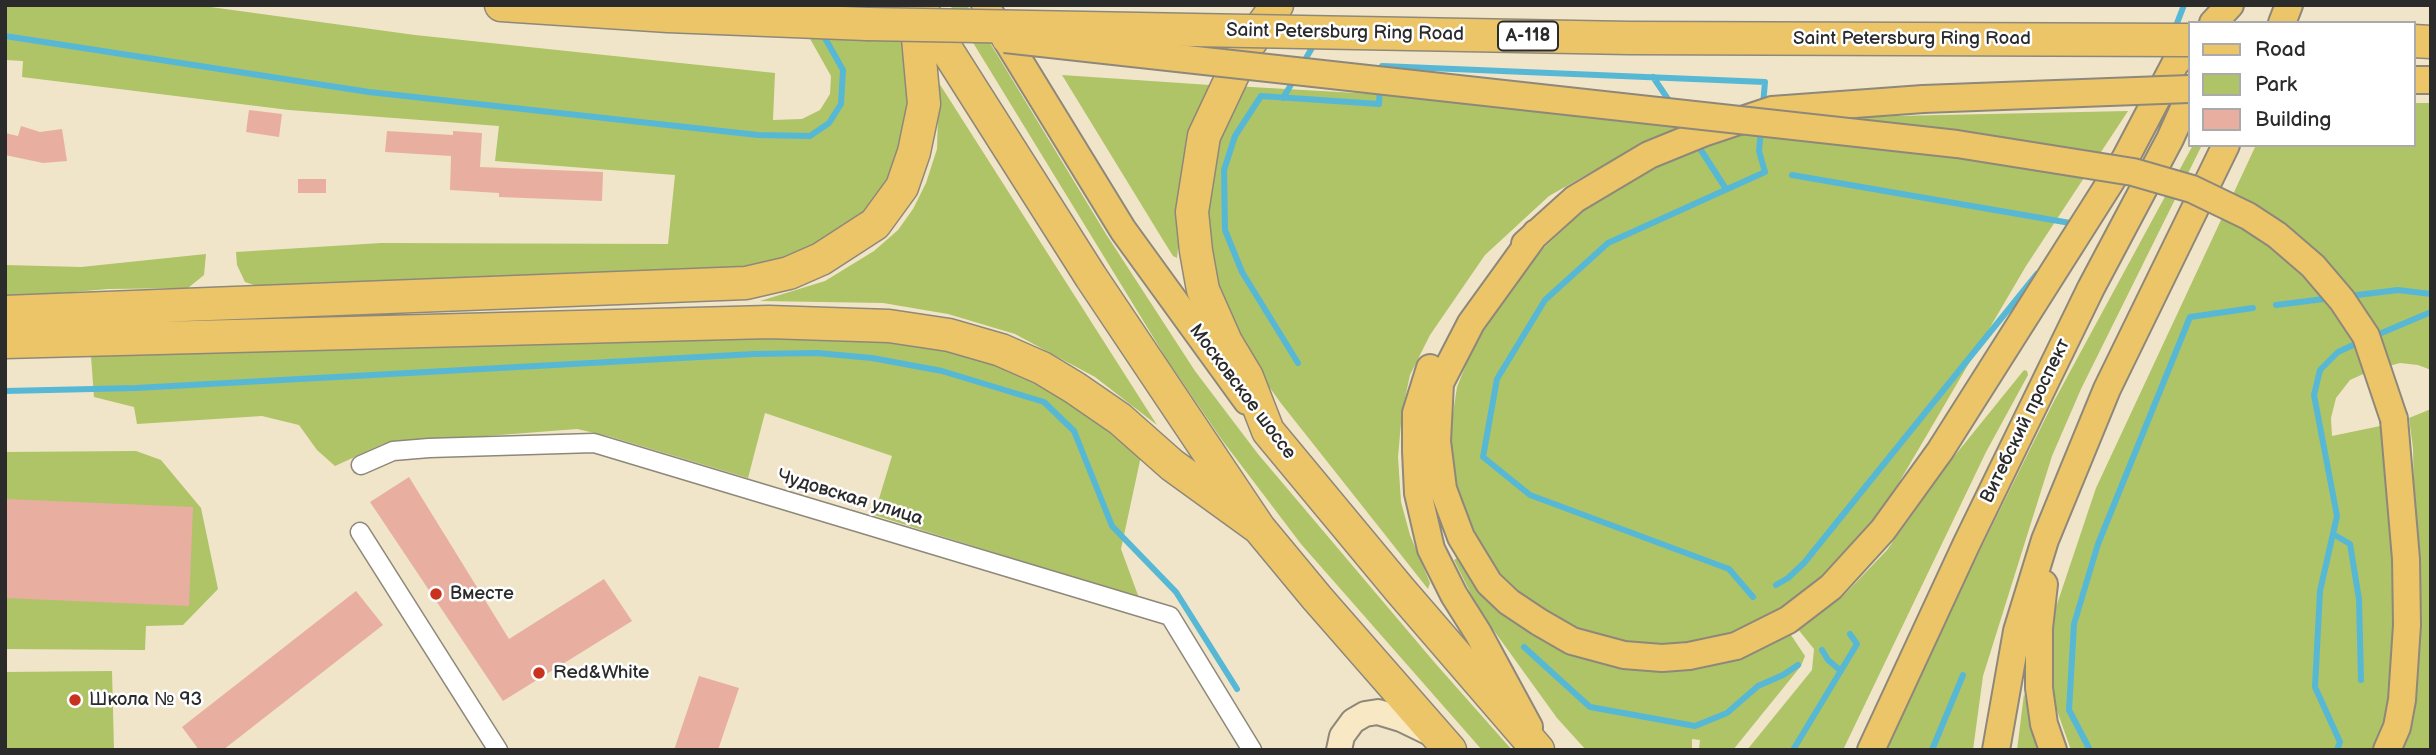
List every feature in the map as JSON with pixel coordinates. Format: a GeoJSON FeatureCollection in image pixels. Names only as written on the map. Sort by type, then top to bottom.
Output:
{"type":"FeatureCollection","features":[{"type":"Feature","properties":{"kind":"highway","name":"Saint Petersburg Ring Road"},"geometry":{"type":"LineString","coordinates":[[501,5],[668,16],[867,24],[1643,38],[2188,40]]}},
{"type":"Feature","properties":{"kind":"highway"},"geometry":{"type":"LineString","coordinates":[[5,312],[746,284],[789,273],[821,259],[876,223],[902,187],[914,152],[924,104],[917,5]]}},
{"type":"Feature","properties":{"kind":"highway"},"geometry":{"type":"LineString","coordinates":[[917,5],[1091,276],[1259,528],[1444,743]]}},
{"type":"Feature","properties":{"kind":"highway"},"geometry":{"type":"LineString","coordinates":[[1268,431],[1247,377],[1226,342],[1203,290],[1192,212],[1205,136],[1244,51],[1277,5]]}},
{"type":"Feature","properties":{"kind":"highway"},"geometry":{"type":"LineString","coordinates":[[5,342],[769,321],[890,326],[949,335],[1001,350],[1042,368],[1120,419],[1172,465],[1259,528]]}},
{"type":"Feature","properties":{"kind":"highway","name":"Московское шоссе"},"geometry":{"type":"LineString","coordinates":[[1268,431],[1399,590],[1540,750]]}},
{"type":"Feature","properties":{"kind":"main road","name":"Московское шоссе"},"geometry":{"type":"LineString","coordinates":[[985,5],[1124,230],[1268,431]]}},
{"type":"Feature","properties":{"kind":"main road"},"geometry":{"type":"LineString","coordinates":[[2215,21],[2231,5]]}},
{"type":"Feature","properties":{"kind":"main road"},"geometry":{"type":"LineString","coordinates":[[2282,21],[2289,5]]}},
{"type":"Feature","properties":{"kind":"main road"},"geometry":{"type":"LineString","coordinates":[[867,24],[1956,144],[2133,172],[2192,189],[2248,216],[2277,235],[2313,266],[2342,300],[2366,336],[2394,419],[2406,559],[2407,625],[2402,699],[2397,727],[2387,750]]}},
{"type":"Feature","properties":{"kind":"main road"},"geometry":{"type":"LineString","coordinates":[[1536,233],[1471,323],[1440,383],[1437,441],[1443,489],[1461,537],[1489,583],[1529,615],[1572,641],[1611,652],[1662,658],[1689,656],[1737,646],[1788,620],[1831,587],[1882,530],[1947,439],[2125,159],[2175,64],[2188,49]]}},
{"type":"Feature","properties":{"kind":"main road"},"geometry":{"type":"LineString","coordinates":[[1540,750],[1478,633],[1454,595],[1432,549],[1418,493],[1416,413],[1440,346],[1477,289],[1575,199],[1649,156],[1703,133],[1772,110],[1923,99],[2188,89]]}},
{"type":"Feature","properties":{"kind":"main road","name":"Витебский проспект"},"geometry":{"type":"LineString","coordinates":[[1871,750],[2055,362],[2188,99]]}},
{"type":"Feature","properties":{"kind":"main road"},"geometry":{"type":"LineString","coordinates":[[1996,750],[2017,631],[2045,540],[2107,389],[2225,147]]}},
{"type":"Feature","properties":{"kind":"main road"},"geometry":{"type":"LineString","coordinates":[[2045,540],[2039,628],[2039,688],[2044,724],[2053,750]]}},
{"type":"Feature","properties":{"kind":"street","name":"Чудовская улица"},"geometry":{"type":"LineString","coordinates":[[361,465],[393,451],[594,443],[1170,616],[1252,750]]}},
{"type":"Feature","properties":{"kind":"street"},"geometry":{"type":"LineString","coordinates":[[360,532],[498,750]]}},
{"type":"Feature","properties":{"kind":"street"},"geometry":{"type":"LineString","coordinates":[[1339,750],[1342,736],[1353,721],[1365,714],[1378,712],[1401,719],[1444,743]]}},
{"type":"Feature","properties":{"kind":"green space"},"geometry":{"type":"Polygon","coordinates":[[[5,5],[196,5],[415,35],[775,73],[773,120],[802,119],[820,110],[830,94],[831,76],[791,5],[890,5],[907,50],[913,91],[902,162],[866,215],[840,236],[768,267],[260,287],[245,282],[237,265],[236,252],[381,243],[668,244],[675,175],[495,161],[499,126],[289,110],[22,77],[23,61],[5,60],[5,5]]]}},
{"type":"Feature","properties":{"kind":"green space"},"geometry":{"type":"Polygon","coordinates":[[[950,5],[967,5],[1106,234],[1195,371],[1258,454],[1512,750],[1482,750],[1301,544],[1222,440],[1166,358],[950,5]]]}},
{"type":"Feature","properties":{"kind":"green space"},"geometry":{"type":"Polygon","coordinates":[[[1062,75],[1210,85],[1190,136],[1177,258],[1173,256],[1062,75]]]}},
{"type":"Feature","properties":{"kind":"green space"},"geometry":{"type":"Polygon","coordinates":[[[939,83],[1157,425],[1095,377],[1015,334],[948,314],[883,303],[760,301],[825,281],[874,251],[898,230],[913,209],[926,183],[937,149],[939,83]]]}},
{"type":"Feature","properties":{"kind":"green space"},"geometry":{"type":"Polygon","coordinates":[[[1234,86],[1391,95],[1684,126],[1549,196],[1485,255],[1430,335],[1410,375],[1402,412],[1398,457],[1401,502],[1410,535],[1430,583],[1428,589],[1280,402],[1245,353],[1205,257],[1208,164],[1234,86]]]}},
{"type":"Feature","properties":{"kind":"green space"},"geometry":{"type":"Polygon","coordinates":[[[2415,103],[2431,103],[2431,370],[2400,363],[2350,380],[2336,398],[2331,418],[2332,436],[2385,425],[2397,529],[2396,695],[2376,750],[2071,750],[2050,691],[2051,622],[2096,488],[2255,147],[2415,147],[2415,103]]]}},
{"type":"Feature","properties":{"kind":"green space"},"geometry":{"type":"Polygon","coordinates":[[[2128,111],[2026,266],[1884,508],[1831,571],[1775,614],[1727,637],[1673,646],[1627,644],[1582,631],[1553,618],[1521,595],[1488,561],[1466,522],[1453,483],[1450,433],[1457,387],[1471,352],[1493,314],[1535,256],[1584,210],[1694,144],[1802,118],[2128,111]]]}},
{"type":"Feature","properties":{"kind":"green space"},"geometry":{"type":"Polygon","coordinates":[[[2192,147],[2201,147],[2081,389],[2052,456],[1983,676],[1973,750],[1885,750],[1911,689],[2053,403],[2192,147]]]}},
{"type":"Feature","properties":{"kind":"green space"},"geometry":{"type":"Polygon","coordinates":[[[206,254],[204,275],[188,288],[108,289],[5,298],[5,265],[81,267],[206,254]]]}},
{"type":"Feature","properties":{"kind":"green space"},"geometry":{"type":"Polygon","coordinates":[[[726,335],[864,337],[932,347],[996,364],[1060,396],[1141,456],[1121,549],[1139,598],[874,515],[892,456],[765,413],[748,478],[577,429],[383,444],[335,466],[317,450],[299,425],[262,416],[137,424],[134,407],[94,397],[91,356],[726,335]]]}},
{"type":"Feature","properties":{"kind":"green space"},"geometry":{"type":"Polygon","coordinates":[[[2024,370],[2028,375],[1986,452],[1843,750],[1747,750],[1812,670],[1814,649],[1797,628],[1845,594],[1887,550],[1952,459],[2024,370]]]}},
{"type":"Feature","properties":{"kind":"green space"},"geometry":{"type":"Polygon","coordinates":[[[2431,409],[2431,750],[2402,750],[2411,725],[2416,695],[2417,660],[2413,448],[2409,418],[2431,409]]]}},
{"type":"Feature","properties":{"kind":"green space"},"geometry":{"type":"Polygon","coordinates":[[[136,451],[161,460],[201,508],[218,589],[183,625],[146,626],[145,650],[5,649],[5,452],[136,451]]]}},
{"type":"Feature","properties":{"kind":"green space"},"geometry":{"type":"Polygon","coordinates":[[[1459,557],[1542,636],[1735,657],[1767,646],[1789,632],[1805,656],[1801,666],[1733,750],[1699,750],[1700,740],[1692,739],[1692,750],[1586,750],[1557,718],[1479,610],[1454,560],[1459,557]]]}},
{"type":"Feature","properties":{"kind":"green space","name":"Школа № 93"},"geometry":{"type":"Polygon","coordinates":[[[112,671],[114,750],[5,750],[5,672],[112,671]]]}},
{"type":"Feature","properties":{"kind":"green space"},"geometry":{"type":"Polygon","coordinates":[[[2024,694],[2036,734],[2042,750],[2017,750],[2024,694]]]}},
{"type":"Feature","properties":{"kind":"building"},"geometry":{"type":"Polygon","coordinates":[[[249,110],[282,114],[279,137],[246,132],[249,110]]]}},
{"type":"Feature","properties":{"kind":"building"},"geometry":{"type":"Polygon","coordinates":[[[21,126],[40,132],[62,129],[67,161],[43,163],[5,155],[5,133],[18,136],[21,126]]]}},
{"type":"Feature","properties":{"kind":"building"},"geometry":{"type":"Polygon","coordinates":[[[387,131],[453,135],[453,131],[482,133],[480,167],[603,172],[602,201],[499,197],[499,193],[450,190],[451,156],[385,152],[387,131]]]}},
{"type":"Feature","properties":{"kind":"building"},"geometry":{"type":"Polygon","coordinates":[[[298,179],[326,179],[326,193],[298,193],[298,179]]]}},
{"type":"Feature","properties":{"kind":"building"},"geometry":{"type":"Polygon","coordinates":[[[409,477],[509,639],[604,579],[632,621],[503,701],[370,502],[409,477]]]}},
{"type":"Feature","properties":{"kind":"building"},"geometry":{"type":"Polygon","coordinates":[[[5,499],[193,507],[189,606],[5,598],[5,499]]]}},
{"type":"Feature","properties":{"kind":"building"},"geometry":{"type":"Polygon","coordinates":[[[356,591],[383,625],[223,750],[199,750],[182,727],[356,591]]]}},
{"type":"Feature","properties":{"kind":"building"},"geometry":{"type":"Polygon","coordinates":[[[699,676],[739,688],[718,750],[674,750],[699,676]]]}},
{"type":"Feature","properties":{"kind":"waterway"},"geometry":{"type":"LineString","coordinates":[[2174,31],[2184,5]]}},
{"type":"Feature","properties":{"kind":"waterway"},"geometry":{"type":"LineString","coordinates":[[5,36],[369,92],[758,135],[810,136],[829,123],[841,104],[843,70],[821,31]]}},
{"type":"Feature","properties":{"kind":"waterway"},"geometry":{"type":"LineString","coordinates":[[1302,65],[1316,41]]}},
{"type":"Feature","properties":{"kind":"waterway"},"geometry":{"type":"LineString","coordinates":[[1381,75],[1382,66],[1765,82],[1763,105]]}},
{"type":"Feature","properties":{"kind":"waterway"},"geometry":{"type":"LineString","coordinates":[[1653,77],[1672,105]]}},
{"type":"Feature","properties":{"kind":"waterway"},"geometry":{"type":"LineString","coordinates":[[1283,98],[1295,78]]}},
{"type":"Feature","properties":{"kind":"waterway"},"geometry":{"type":"LineString","coordinates":[[1298,363],[1242,272],[1225,230],[1224,170],[1235,136],[1261,96],[1379,104],[1380,86]]}},
{"type":"Feature","properties":{"kind":"waterway"},"geometry":{"type":"LineString","coordinates":[[1753,597],[1729,569],[1530,495],[1483,457],[1497,379],[1545,300],[1608,243],[1765,172],[1759,151],[1761,130]]}},
{"type":"Feature","properties":{"kind":"waterway"},"geometry":{"type":"LineString","coordinates":[[1697,144],[1726,189]]}},
{"type":"Feature","properties":{"kind":"waterway"},"geometry":{"type":"LineString","coordinates":[[1792,175],[2076,224]]}},
{"type":"Feature","properties":{"kind":"waterway"},"geometry":{"type":"LineString","coordinates":[[1776,585],[1804,563],[2037,274]]}},
{"type":"Feature","properties":{"kind":"waterway"},"geometry":{"type":"LineString","coordinates":[[2349,296],[2398,290],[2431,294]]}},
{"type":"Feature","properties":{"kind":"waterway"},"geometry":{"type":"LineString","coordinates":[[2276,305],[2332,298]]}},
{"type":"Feature","properties":{"kind":"waterway"},"geometry":{"type":"LineString","coordinates":[[2090,750],[2069,710],[2074,624],[2098,544],[2190,317],[2253,308]]}},
{"type":"Feature","properties":{"kind":"waterway"},"geometry":{"type":"LineString","coordinates":[[2372,337],[2431,312]]}},
{"type":"Feature","properties":{"kind":"waterway"},"geometry":{"type":"LineString","coordinates":[[2337,750],[2340,742],[2315,687],[2320,591],[2337,516],[2314,395],[2320,370],[2338,352],[2362,341]]}},
{"type":"Feature","properties":{"kind":"waterway"},"geometry":{"type":"LineString","coordinates":[[5,391],[136,388],[754,354],[817,353],[872,358],[942,371],[1044,402],[1074,431],[1112,526],[1176,592],[1237,689]]}},
{"type":"Feature","properties":{"kind":"waterway"},"geometry":{"type":"LineString","coordinates":[[2333,534],[2350,544],[2359,599],[2361,680]]}},
{"type":"Feature","properties":{"kind":"waterway"},"geometry":{"type":"LineString","coordinates":[[1793,750],[1857,644],[1850,634]]}},
{"type":"Feature","properties":{"kind":"waterway"},"geometry":{"type":"LineString","coordinates":[[1524,647],[1590,707],[1695,726],[1727,713],[1758,686],[1798,665]]}},
{"type":"Feature","properties":{"kind":"waterway"},"geometry":{"type":"LineString","coordinates":[[1822,650],[1828,660],[1841,671]]}},
{"type":"Feature","properties":{"kind":"waterway"},"geometry":{"type":"LineString","coordinates":[[1932,750],[1963,675]]}},
{"type":"Feature","properties":{"kind":"place","name":"Вместе"},"geometry":{"type":"Point","coordinates":[436,594]}},
{"type":"Feature","properties":{"kind":"place","name":"Red&White"},"geometry":{"type":"Point","coordinates":[539,673]}},
{"type":"Feature","properties":{"kind":"place","name":"Школа № 93"},"geometry":{"type":"Point","coordinates":[75,700]}}]}
